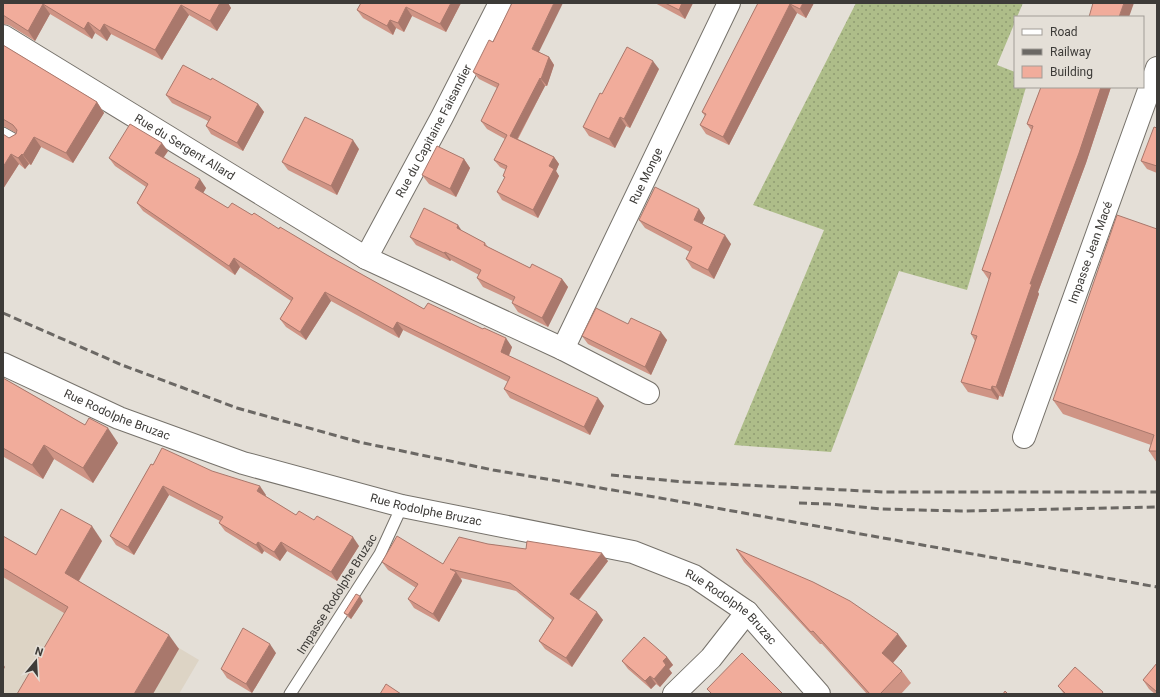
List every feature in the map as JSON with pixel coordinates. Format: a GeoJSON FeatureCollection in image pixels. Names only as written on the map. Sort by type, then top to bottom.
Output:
{"type":"FeatureCollection","features":[{"type":"Feature","properties":{"kind":"street","name":"Rue du Capitaine Faisandier"},"geometry":{"type":"LineString","coordinates":[[366,258],[442,117],[500,3]]}},
{"type":"Feature","properties":{"kind":"street","name":"Rue Monge"},"geometry":{"type":"LineString","coordinates":[[564,349],[730,3]]}},
{"type":"Feature","properties":{"kind":"street","name":"Rue du Sergent Allard"},"geometry":{"type":"LineString","coordinates":[[3,36],[366,258],[564,349],[648,393]]}},
{"type":"Feature","properties":{"kind":"street","name":"Impasse Jean Macé"},"geometry":{"type":"LineString","coordinates":[[1024,437],[1157,68]]}},
{"type":"Feature","properties":{"kind":"street","name":"Rue Rodolphe Bruzac"},"geometry":{"type":"LineString","coordinates":[[3,364],[119,418],[243,463],[402,506],[633,552],[694,576],[747,612],[819,694]]}},
{"type":"Feature","properties":{"kind":"street"},"geometry":{"type":"LineString","coordinates":[[674,694],[711,658],[747,612]]}},
{"type":"Feature","properties":{"kind":"lane"},"geometry":{"type":"LineString","coordinates":[[3,133],[17,141]]}},
{"type":"Feature","properties":{"kind":"lane","name":"Impasse Rodolphe Bruzac"},"geometry":{"type":"LineString","coordinates":[[290,694],[380,554],[402,506]]}},
{"type":"Feature","properties":{"kind":"shaded area"},"geometry":{"type":"Polygon","coordinates":[[[3,543],[199,660],[179,694],[3,694],[3,543]]]}},
{"type":"Feature","properties":{"kind":"green space"},"geometry":{"type":"Polygon","coordinates":[[[856,3],[1023,3],[1017,16],[1014,16],[1014,24],[997,65],[1014,72],[1014,88],[1026,88],[967,290],[899,271],[831,452],[734,445],[824,230],[753,205],[856,3]]]}},
{"type":"Feature","properties":{"kind":"building"},"geometry":{"type":"Polygon","coordinates":[[[3,3],[220,3],[210,21],[181,5],[155,50],[104,24],[100,31],[88,22],[84,29],[43,4],[28,31],[3,15],[3,3]]]}},
{"type":"Feature","properties":{"kind":"building"},"geometry":{"type":"Polygon","coordinates":[[[361,3],[451,3],[440,24],[406,7],[398,23],[390,20],[387,26],[357,10],[361,3]]]}},
{"type":"Feature","properties":{"kind":"building"},"geometry":{"type":"Polygon","coordinates":[[[512,3],[554,3],[532,49],[549,57],[541,79],[540,78],[510,136],[554,157],[549,166],[554,169],[533,210],[497,192],[505,177],[503,176],[507,166],[494,160],[507,135],[481,121],[499,84],[473,72],[489,40],[493,42],[512,3]]]}},
{"type":"Feature","properties":{"kind":"building"},"geometry":{"type":"Polygon","coordinates":[[[665,3],[682,3],[679,10],[665,3]]]}},
{"type":"Feature","properties":{"kind":"building"},"geometry":{"type":"Polygon","coordinates":[[[758,3],[803,3],[800,9],[790,4],[723,137],[700,125],[706,114],[702,112],[758,3]]]}},
{"type":"Feature","properties":{"kind":"building"},"geometry":{"type":"Polygon","coordinates":[[[1093,3],[1124,3],[1119,16],[1089,16],[1093,3]]]}},
{"type":"Feature","properties":{"kind":"building"},"geometry":{"type":"Polygon","coordinates":[[[3,45],[97,102],[66,153],[34,137],[23,155],[22,154],[18,158],[11,154],[3,167],[3,134],[9,138],[16,134],[17,130],[13,125],[3,119],[3,45]]]}},
{"type":"Feature","properties":{"kind":"building"},"geometry":{"type":"Polygon","coordinates":[[[627,47],[653,61],[624,119],[620,117],[609,139],[583,127],[600,93],[602,94],[627,47]]]}},
{"type":"Feature","properties":{"kind":"building"},"geometry":{"type":"Polygon","coordinates":[[[183,65],[211,80],[212,78],[258,104],[237,143],[206,126],[211,117],[166,95],[183,65]]]}},
{"type":"Feature","properties":{"kind":"building"},"geometry":{"type":"Polygon","coordinates":[[[1041,88],[1101,88],[1079,153],[1030,284],[1032,284],[996,387],[992,386],[991,390],[961,382],[977,336],[971,334],[991,273],[982,270],[1033,126],[1027,124],[1041,88]]]}},
{"type":"Feature","properties":{"kind":"building"},"geometry":{"type":"Polygon","coordinates":[[[305,117],[353,140],[331,186],[282,162],[305,117]]]}},
{"type":"Feature","properties":{"kind":"building"},"geometry":{"type":"Polygon","coordinates":[[[130,124],[162,143],[155,153],[200,179],[195,188],[228,208],[232,203],[252,215],[254,213],[279,229],[280,227],[424,309],[428,303],[483,329],[484,328],[506,338],[501,352],[598,398],[584,427],[504,389],[510,377],[397,322],[393,329],[325,292],[300,332],[280,319],[293,298],[234,258],[229,266],[137,203],[148,184],[109,158],[130,124]]]}},
{"type":"Feature","properties":{"kind":"building"},"geometry":{"type":"Polygon","coordinates":[[[1154,127],[1157,128],[1157,166],[1141,161],[1154,127]]]}},
{"type":"Feature","properties":{"kind":"building"},"geometry":{"type":"Polygon","coordinates":[[[437,146],[464,159],[450,189],[422,175],[437,146]]]}},
{"type":"Feature","properties":{"kind":"building"},"geometry":{"type":"Polygon","coordinates":[[[655,187],[699,209],[694,220],[725,235],[708,270],[686,259],[692,247],[639,220],[655,187]]]}},
{"type":"Feature","properties":{"kind":"building"},"geometry":{"type":"Polygon","coordinates":[[[424,208],[458,225],[457,228],[485,243],[484,245],[530,268],[532,264],[562,279],[542,318],[512,303],[515,297],[477,278],[481,270],[410,237],[424,208]]]}},
{"type":"Feature","properties":{"kind":"building"},"geometry":{"type":"Polygon","coordinates":[[[1117,215],[1157,229],[1157,451],[1149,451],[1154,435],[1053,400],[1117,215]]]}},
{"type":"Feature","properties":{"kind":"building"},"geometry":{"type":"Polygon","coordinates":[[[596,308],[628,324],[631,318],[661,332],[645,367],[582,336],[596,308]]]}},
{"type":"Feature","properties":{"kind":"building"},"geometry":{"type":"Polygon","coordinates":[[[3,378],[85,425],[89,418],[108,428],[83,468],[44,445],[32,465],[3,448],[3,378]]]}},
{"type":"Feature","properties":{"kind":"building"},"geometry":{"type":"Polygon","coordinates":[[[162,448],[212,471],[260,486],[257,491],[296,515],[299,511],[314,520],[317,516],[353,537],[331,572],[281,542],[274,552],[258,542],[256,545],[219,523],[223,517],[163,486],[128,547],[110,536],[151,464],[153,465],[162,448]]]}},
{"type":"Feature","properties":{"kind":"building"},"geometry":{"type":"Polygon","coordinates":[[[61,509],[92,526],[65,573],[169,635],[134,694],[17,694],[68,607],[3,568],[3,536],[36,555],[61,509]]]}},
{"type":"Feature","properties":{"kind":"building"},"geometry":{"type":"Polygon","coordinates":[[[397,536],[443,564],[459,537],[488,544],[526,549],[527,541],[602,553],[570,594],[597,612],[566,658],[539,641],[554,618],[510,583],[450,569],[456,572],[433,614],[408,599],[418,584],[382,562],[397,536]]]}},
{"type":"Feature","properties":{"kind":"building"},"geometry":{"type":"Polygon","coordinates":[[[736,549],[813,582],[850,601],[898,634],[882,653],[902,671],[880,694],[870,694],[813,631],[811,632],[736,549]]]}},
{"type":"Feature","properties":{"kind":"building"},"geometry":{"type":"Polygon","coordinates":[[[356,594],[360,596],[348,615],[344,613],[356,594]]]}},
{"type":"Feature","properties":{"kind":"building"},"geometry":{"type":"Polygon","coordinates":[[[243,628],[270,644],[246,684],[221,669],[243,628]]]}},
{"type":"Feature","properties":{"kind":"building"},"geometry":{"type":"Polygon","coordinates":[[[644,637],[667,657],[663,661],[666,665],[654,679],[650,676],[645,681],[622,661],[644,637]]]}},
{"type":"Feature","properties":{"kind":"building"},"geometry":{"type":"Polygon","coordinates":[[[742,653],[783,694],[712,694],[707,689],[742,653]]]}},
{"type":"Feature","properties":{"kind":"building"},"geometry":{"type":"Polygon","coordinates":[[[1157,663],[1157,692],[1143,680],[1157,663]]]}},
{"type":"Feature","properties":{"kind":"building"},"geometry":{"type":"Polygon","coordinates":[[[1075,667],[1103,692],[1101,694],[1066,694],[1058,686],[1075,667]]]}},
{"type":"Feature","properties":{"kind":"building"},"geometry":{"type":"Polygon","coordinates":[[[386,684],[401,694],[380,694],[386,684]]]}},
{"type":"Feature","properties":{"kind":"railway"},"geometry":{"type":"LineString","coordinates":[[3,313],[122,365],[237,408],[359,442],[493,470],[660,498],[1157,587]]}},
{"type":"Feature","properties":{"kind":"railway"},"geometry":{"type":"LineString","coordinates":[[611,475],[685,482],[884,492],[1157,492]]}},
{"type":"Feature","properties":{"kind":"railway"},"geometry":{"type":"LineString","coordinates":[[799,503],[882,509],[961,511],[1157,507]]}}]}
